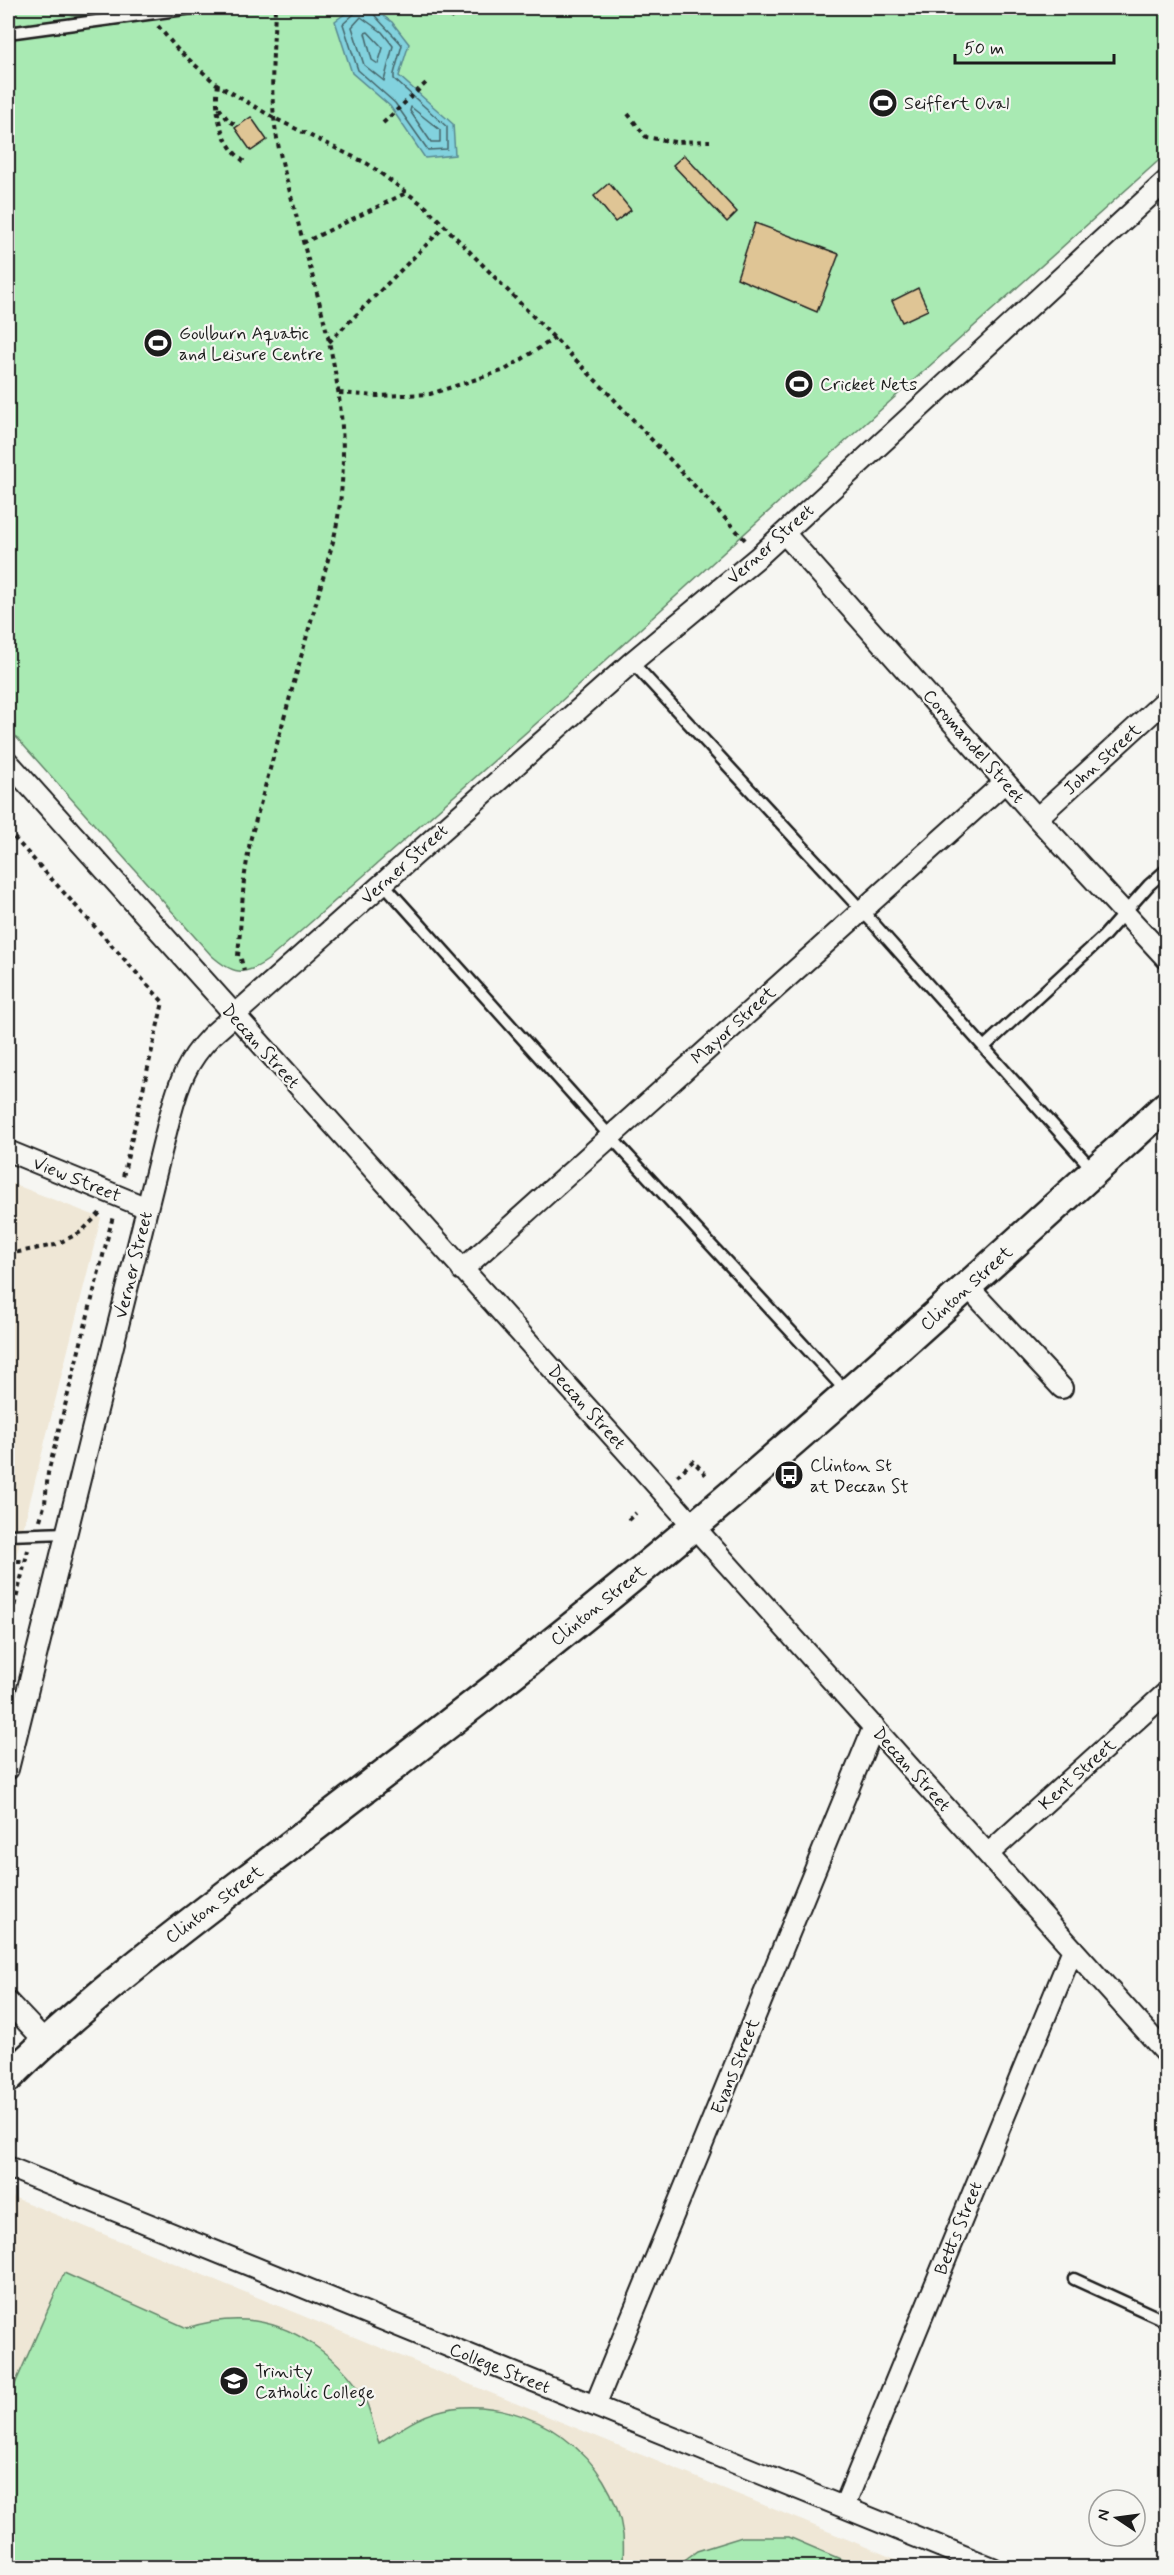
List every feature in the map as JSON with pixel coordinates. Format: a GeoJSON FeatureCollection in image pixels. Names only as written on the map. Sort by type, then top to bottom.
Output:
{"type":"FeatureCollection","features":[{"type":"Feature","properties":{"kind":"street","name":"Verner Street"},"geometry":{"type":"LineString","coordinates":[[8,1769],[170,1116],[185,1070],[202,1046],[382,882],[632,662],[757,558],[1167,181]]}},
{"type":"Feature","properties":{"kind":"street","name":"Coromandel Street"},"geometry":{"type":"LineString","coordinates":[[784,533],[1037,818],[1167,958]]}},
{"type":"Feature","properties":{"kind":"street","name":"John Street"},"geometry":{"type":"LineString","coordinates":[[1037,818],[1167,700]]}},
{"type":"Feature","properties":{"kind":"street","name":"Deccan Street"},"geometry":{"type":"LineString","coordinates":[[8,762],[234,1017],[1167,2053]]}},
{"type":"Feature","properties":{"kind":"street","name":"Mayor Street"},"geometry":{"type":"LineString","coordinates":[[462,1270],[1005,782]]}},
{"type":"Feature","properties":{"kind":"street","name":"Clinton Street"},"geometry":{"type":"LineString","coordinates":[[8,2078],[45,2041],[123,1973],[554,1642],[694,1527],[968,1287],[1167,1106]]}},
{"type":"Feature","properties":{"kind":"street","name":"View Street"},"geometry":{"type":"LineString","coordinates":[[8,1151],[147,1208]]}},
{"type":"Feature","properties":{"kind":"street"},"geometry":{"type":"LineString","coordinates":[[968,1287],[1062,1388]]}},
{"type":"Feature","properties":{"kind":"street","name":"Kent Street"},"geometry":{"type":"LineString","coordinates":[[988,1854],[1167,1693]]}},
{"type":"Feature","properties":{"kind":"street","name":"Evans Street"},"geometry":{"type":"LineString","coordinates":[[595,2406],[874,1726]]}},
{"type":"Feature","properties":{"kind":"street","name":"Betts Street"},"geometry":{"type":"LineString","coordinates":[[844,2506],[1073,1949]]}},
{"type":"Feature","properties":{"kind":"street"},"geometry":{"type":"LineString","coordinates":[[8,2002],[45,2041]]}},
{"type":"Feature","properties":{"kind":"street","name":"College Street"},"geometry":{"type":"LineString","coordinates":[[8,2167],[993,2568]]}},
{"type":"Feature","properties":{"kind":"lane"},"geometry":{"type":"LineString","coordinates":[[8,33],[192,8]]}},
{"type":"Feature","properties":{"kind":"lane"},"geometry":{"type":"LineString","coordinates":[[632,662],[861,910],[1095,1171]]}},
{"type":"Feature","properties":{"kind":"lane"},"geometry":{"type":"LineString","coordinates":[[984,1047],[1103,937],[1167,870]]}},
{"type":"Feature","properties":{"kind":"lane"},"geometry":{"type":"LineString","coordinates":[[382,882],[610,1136],[848,1393]]}},
{"type":"Feature","properties":{"kind":"lane"},"geometry":{"type":"LineString","coordinates":[[8,1535],[67,1533]]}},
{"type":"Feature","properties":{"kind":"lane"},"geometry":{"type":"LineString","coordinates":[[1074,2280],[1167,2321]]}},
{"type":"Feature","properties":{"kind":"path"},"geometry":{"type":"LineString","coordinates":[[244,971],[239,957],[244,880],[250,841],[339,515],[345,467],[339,393],[274,118],[272,74],[275,8]]}},
{"type":"Feature","properties":{"kind":"path"},"geometry":{"type":"LineString","coordinates":[[149,13],[177,49],[202,73],[274,118],[349,153],[408,192],[446,225],[744,537],[757,558]]}},
{"type":"Feature","properties":{"kind":"path"},"geometry":{"type":"LineString","coordinates":[[383,123],[427,82]]}},
{"type":"Feature","properties":{"kind":"path"},"geometry":{"type":"LineString","coordinates":[[218,84],[218,107],[226,143],[245,162]]}},
{"type":"Feature","properties":{"kind":"path"},"geometry":{"type":"LineString","coordinates":[[218,107],[229,121],[235,124]]}},
{"type":"Feature","properties":{"kind":"path"},"geometry":{"type":"LineString","coordinates":[[628,114],[646,137],[675,142],[710,141]]}},
{"type":"Feature","properties":{"kind":"path"},"geometry":{"type":"LineString","coordinates":[[303,243],[408,192]]}},
{"type":"Feature","properties":{"kind":"path"},"geometry":{"type":"LineString","coordinates":[[328,342],[446,225]]}},
{"type":"Feature","properties":{"kind":"path"},"geometry":{"type":"LineString","coordinates":[[339,393],[376,396],[430,394],[505,370],[555,338]]}},
{"type":"Feature","properties":{"kind":"path"},"geometry":{"type":"LineString","coordinates":[[8,831],[163,1002],[118,1196],[48,1473],[45,1503],[25,1561],[8,1632]]}},
{"type":"Feature","properties":{"kind":"path"},"geometry":{"type":"LineString","coordinates":[[8,1254],[55,1245],[81,1232],[102,1211],[113,1216]]}},
{"type":"Feature","properties":{"kind":"path"},"geometry":{"type":"LineString","coordinates":[[677,1476],[693,1461],[708,1478]]}},
{"type":"Feature","properties":{"kind":"path"},"geometry":{"type":"LineString","coordinates":[[628,1520],[636,1513]]}},
{"type":"Feature","properties":{"kind":"path"},"geometry":{"type":"LineString","coordinates":[[8,1561],[25,1561]]}},
{"type":"Feature","properties":{"kind":"shaded area"},"geometry":{"type":"Polygon","coordinates":[[[8,1182],[101,1218],[8,1589],[8,1182]]]}},
{"type":"Feature","properties":{"kind":"shaded area","name":"Trinity Catholic College"},"geometry":{"type":"Polygon","coordinates":[[[8,2195],[915,2567],[8,2567],[8,2195]]]}},
{"type":"Feature","properties":{"kind":"green space"},"geometry":{"type":"Polygon","coordinates":[[[8,8],[1166,8],[1166,154],[838,448],[547,714],[268,960],[252,969],[238,971],[225,966],[211,955],[8,728],[8,8]]]}},
{"type":"Feature","properties":{"kind":"green space","name":"Trinity Catholic College"},"geometry":{"type":"Polygon","coordinates":[[[64,2273],[187,2328],[221,2321],[246,2320],[271,2325],[305,2339],[335,2362],[359,2389],[369,2409],[379,2443],[423,2417],[453,2408],[483,2407],[511,2412],[539,2423],[564,2438],[586,2457],[603,2480],[616,2506],[623,2535],[623,2567],[16,2568],[8,2564],[8,2400],[64,2273]]]}},
{"type":"Feature","properties":{"kind":"green space"},"geometry":{"type":"Polygon","coordinates":[[[742,2537],[789,2537],[859,2567],[675,2567],[697,2551],[742,2537]]]}},
{"type":"Feature","properties":{"kind":"water"},"geometry":{"type":"Polygon","coordinates":[[[353,8],[372,8],[392,22],[409,44],[399,76],[453,124],[455,155],[425,158],[390,106],[352,73],[335,21],[353,8]]]}},
{"type":"Feature","properties":{"kind":"building"},"geometry":{"type":"Polygon","coordinates":[[[443,8],[462,8],[464,9],[452,19],[443,8]]]}},
{"type":"Feature","properties":{"kind":"building"},"geometry":{"type":"Polygon","coordinates":[[[251,117],[267,140],[251,151],[235,128],[251,117]]]}},
{"type":"Feature","properties":{"kind":"building"},"geometry":{"type":"Polygon","coordinates":[[[684,155],[737,212],[727,222],[673,165],[684,155]]]}},
{"type":"Feature","properties":{"kind":"building"},"geometry":{"type":"Polygon","coordinates":[[[609,183],[631,210],[615,222],[594,196],[609,183]]]}},
{"type":"Feature","properties":{"kind":"building"},"geometry":{"type":"Polygon","coordinates":[[[755,223],[839,254],[817,312],[737,278],[755,223]]]}},
{"type":"Feature","properties":{"kind":"building"},"geometry":{"type":"Polygon","coordinates":[[[918,288],[928,310],[902,322],[892,301],[918,288]]]}},
{"type":"Feature","properties":{"kind":"place","name":"Seiffert Oval"},"geometry":{"type":"Point","coordinates":[883,103]}},
{"type":"Feature","properties":{"kind":"place","name":"Goulburn Aquatic and Leisure Centre"},"geometry":{"type":"Point","coordinates":[158,343]}},
{"type":"Feature","properties":{"kind":"place","name":"Cricket Nets"},"geometry":{"type":"Point","coordinates":[799,384]}},
{"type":"Feature","properties":{"kind":"place","name":"Clinton St at Deccan St"},"geometry":{"type":"Point","coordinates":[789,1475]}},
{"type":"Feature","properties":{"kind":"place","name":"Trinity Catholic College"},"geometry":{"type":"Point","coordinates":[234,2381]}}]}
